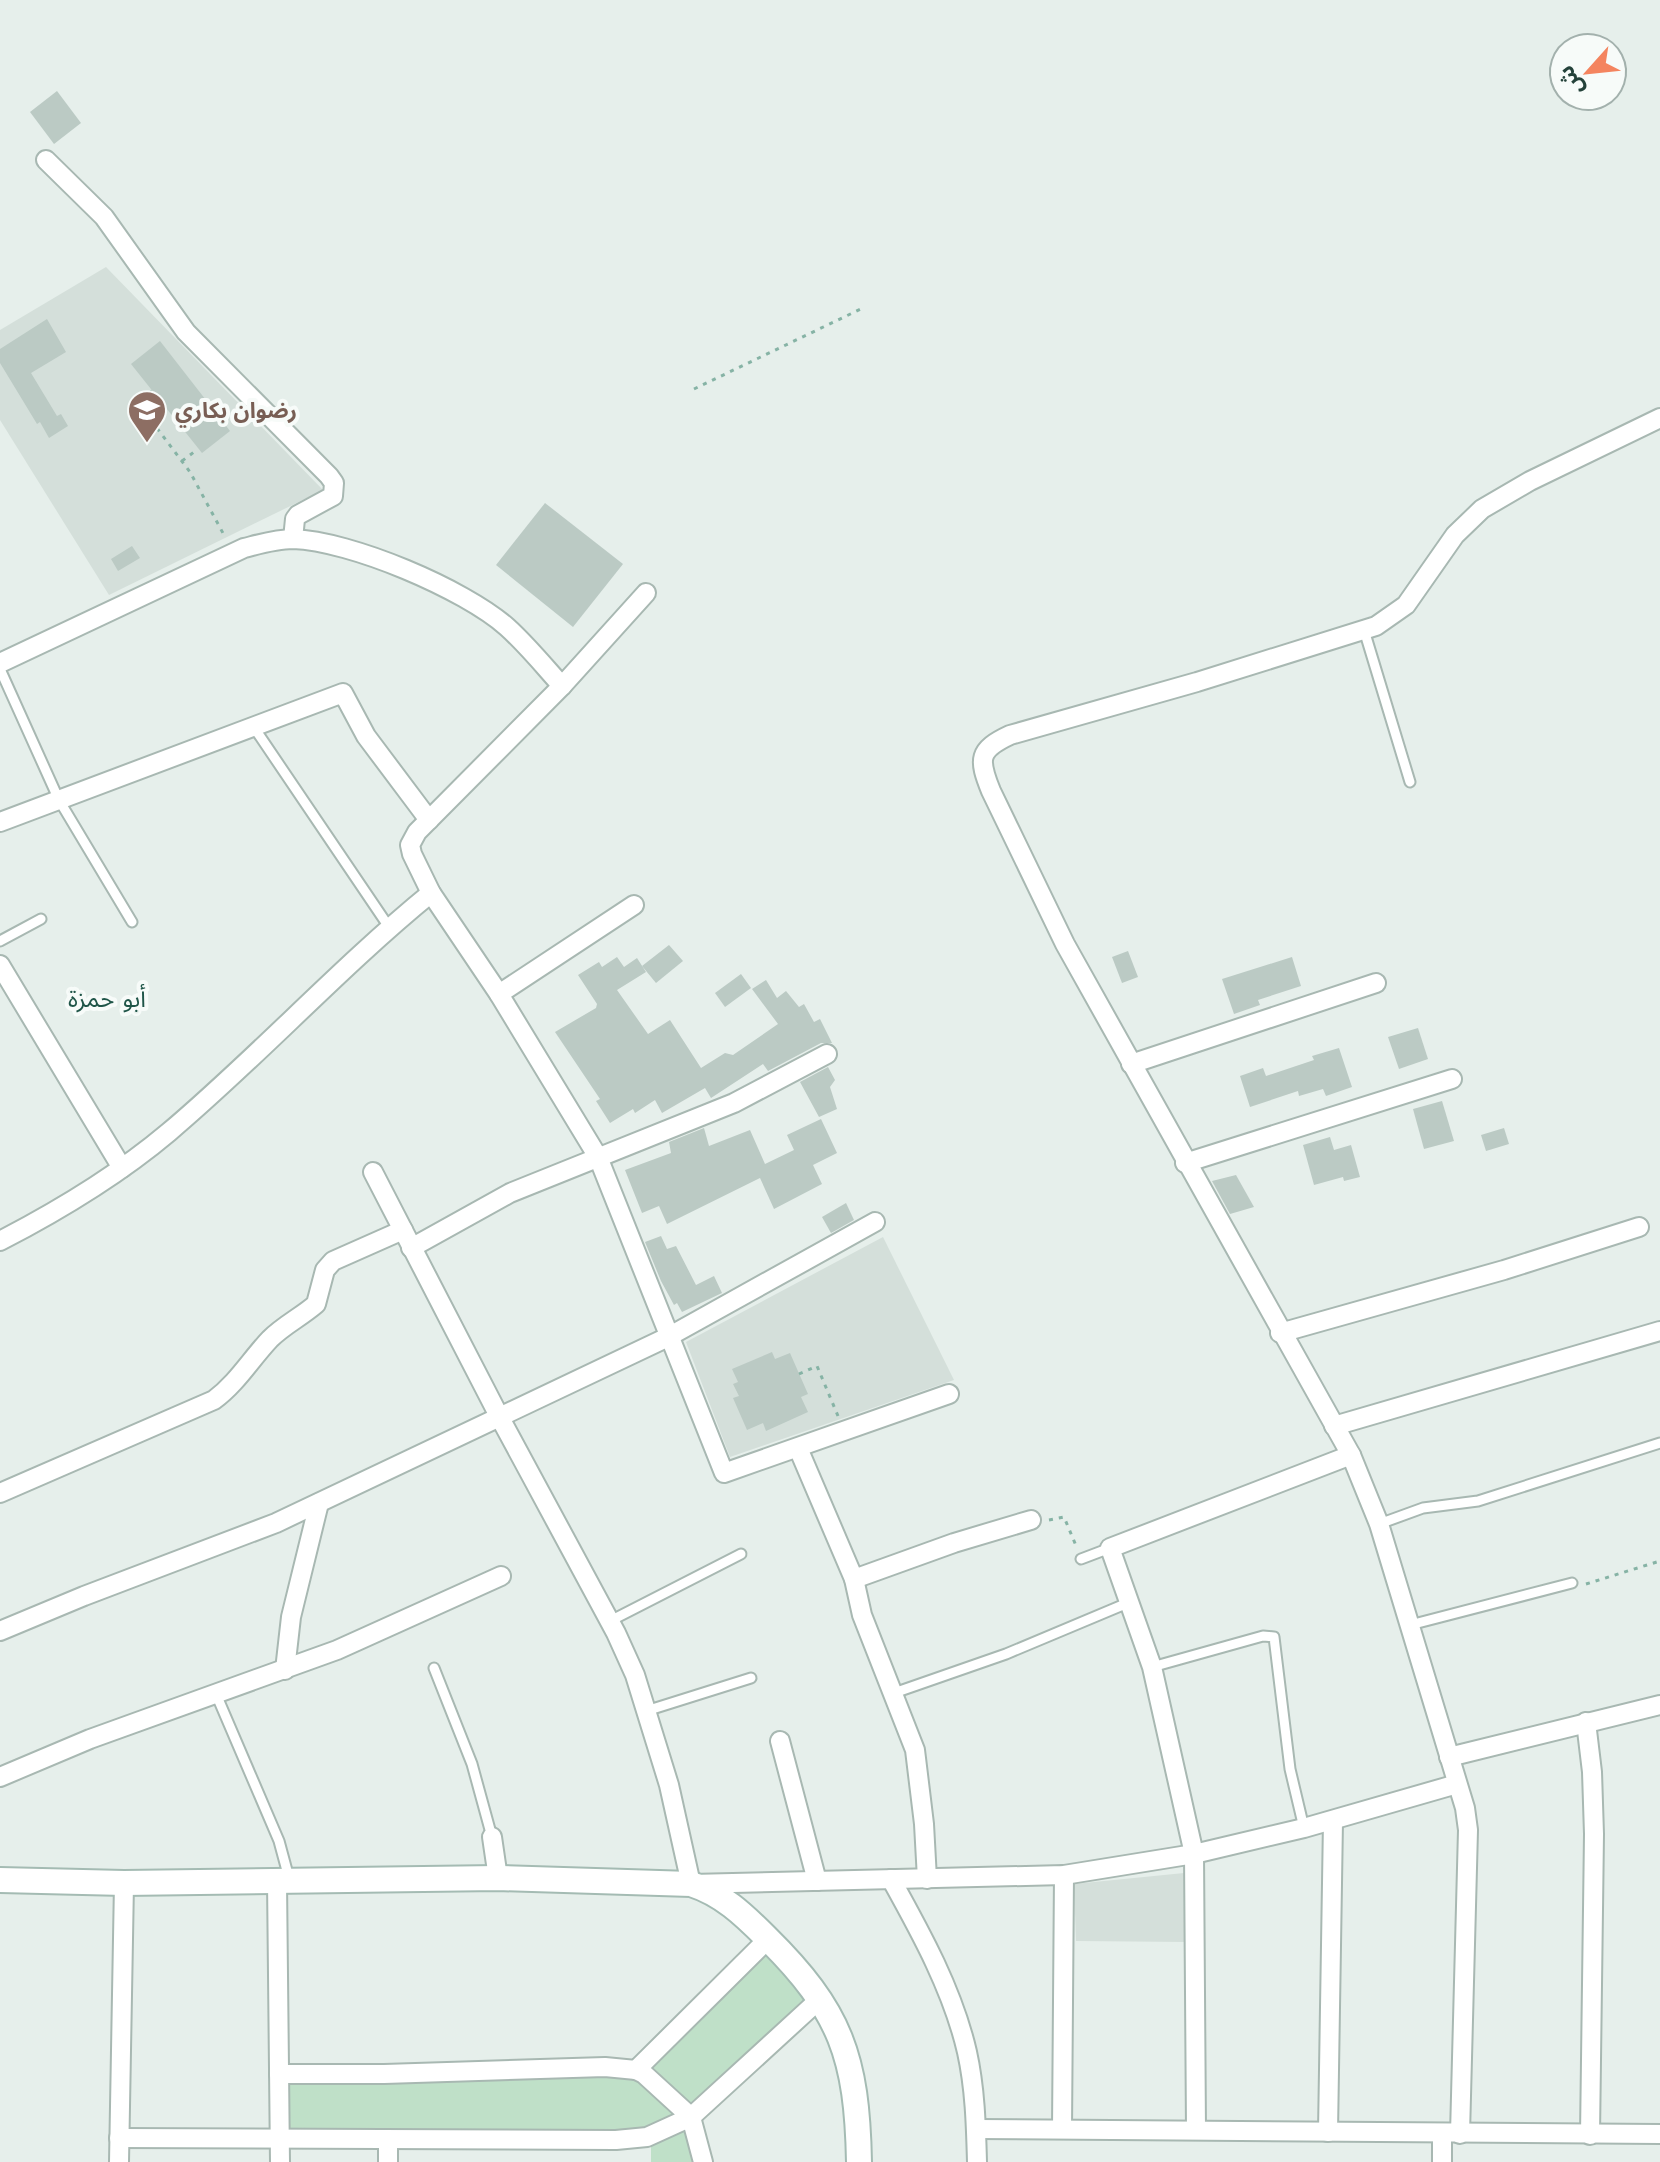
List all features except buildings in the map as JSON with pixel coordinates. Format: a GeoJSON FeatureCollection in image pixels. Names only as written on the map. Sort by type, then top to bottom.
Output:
{"type":"FeatureCollection","features":[{"type":"Feature","properties":{"kind":"street"},"geometry":{"type":"LineString","coordinates":[[46,160],[104,217],[186,332],[334,483],[333,496],[295,519],[293,539]]}},
{"type":"Feature","properties":{"kind":"street"},"geometry":{"type":"LineString","coordinates":[[1442,2162],[1451,2134],[1468,1830],[1379,1524],[1351,1455],[1065,944],[991,791],[983,771],[983,755],[991,744],[1010,735],[1197,682],[1376,626],[1406,605],[1455,535],[1482,509],[1530,481],[1660,418]]}},
{"type":"Feature","properties":{"kind":"street"},"geometry":{"type":"LineString","coordinates":[[0,663],[233,553],[270,541],[293,539],[360,554],[436,582],[471,600],[507,627],[562,686]]}},
{"type":"Feature","properties":{"kind":"street"},"geometry":{"type":"LineString","coordinates":[[646,593],[562,686],[412,837],[410,845],[431,893],[499,994],[598,1157],[724,1473],[949,1394]]}},
{"type":"Feature","properties":{"kind":"street"},"geometry":{"type":"LineString","coordinates":[[0,822],[343,693],[366,736],[429,820]]}},
{"type":"Feature","properties":{"kind":"street"},"geometry":{"type":"LineString","coordinates":[[0,1241],[49,1216],[168,1133],[389,927],[431,893]]}},
{"type":"Feature","properties":{"kind":"street"},"geometry":{"type":"LineString","coordinates":[[499,994],[634,905]]}},
{"type":"Feature","properties":{"kind":"street"},"geometry":{"type":"LineString","coordinates":[[0,965],[122,1168]]}},
{"type":"Feature","properties":{"kind":"street"},"geometry":{"type":"LineString","coordinates":[[1131,1064],[1376,983]]}},
{"type":"Feature","properties":{"kind":"street"},"geometry":{"type":"LineString","coordinates":[[411,1248],[510,1193],[734,1103],[827,1054]]}},
{"type":"Feature","properties":{"kind":"street"},"geometry":{"type":"LineString","coordinates":[[1185,1163],[1452,1079]]}},
{"type":"Feature","properties":{"kind":"street"},"geometry":{"type":"LineString","coordinates":[[373,1172],[499,1416],[610,1621],[635,1675],[669,1785],[691,1884]]}},
{"type":"Feature","properties":{"kind":"street"},"geometry":{"type":"LineString","coordinates":[[0,1631],[276,1523],[319,1503],[668,1337],[875,1222]]}},
{"type":"Feature","properties":{"kind":"street"},"geometry":{"type":"LineString","coordinates":[[1280,1333],[1504,1270],[1639,1227]]}},
{"type":"Feature","properties":{"kind":"street"},"geometry":{"type":"LineString","coordinates":[[0,1493],[214,1400],[230,1388],[288,1322],[316,1304],[325,1270],[333,1261],[403,1230]]}},
{"type":"Feature","properties":{"kind":"street"},"geometry":{"type":"LineString","coordinates":[[1334,1426],[1660,1331]]}},
{"type":"Feature","properties":{"kind":"street"},"geometry":{"type":"LineString","coordinates":[[798,1448],[854,1579],[862,1615],[915,1750],[927,1879]]}},
{"type":"Feature","properties":{"kind":"street"},"geometry":{"type":"LineString","coordinates":[[1196,2130],[1194,1854],[1152,1667],[1110,1548],[1351,1455]]}},
{"type":"Feature","properties":{"kind":"street"},"geometry":{"type":"LineString","coordinates":[[285,1670],[291,1617],[319,1503]]}},
{"type":"Feature","properties":{"kind":"street"},"geometry":{"type":"LineString","coordinates":[[854,1579],[954,1543],[1031,1520]]}},
{"type":"Feature","properties":{"kind":"street"},"geometry":{"type":"LineString","coordinates":[[0,1777],[90,1739],[337,1650],[501,1576]]}},
{"type":"Feature","properties":{"kind":"street"},"geometry":{"type":"LineString","coordinates":[[1449,1757],[1660,1705]]}},
{"type":"Feature","properties":{"kind":"street"},"geometry":{"type":"LineString","coordinates":[[1586,1722],[1592,1772],[1594,1834],[1590,2135]]}},
{"type":"Feature","properties":{"kind":"street"},"geometry":{"type":"LineString","coordinates":[[780,1741],[817,1881]]}},
{"type":"Feature","properties":{"kind":"street"},"geometry":{"type":"LineString","coordinates":[[0,1880],[124,1883],[498,1878],[691,1884],[1064,1875],[1194,1854],[1333,1821],[1457,1784]]}},
{"type":"Feature","properties":{"kind":"street"},"geometry":{"type":"LineString","coordinates":[[1328,2132],[1333,1821]]}},
{"type":"Feature","properties":{"kind":"street"},"geometry":{"type":"LineString","coordinates":[[492,1837],[498,1878]]}},
{"type":"Feature","properties":{"kind":"street"},"geometry":{"type":"LineString","coordinates":[[1062,2129],[1064,1875]]}},
{"type":"Feature","properties":{"kind":"street"},"geometry":{"type":"LineString","coordinates":[[891,1879],[933,1960],[967,2052],[977,2162]]}},
{"type":"Feature","properties":{"kind":"street"},"geometry":{"type":"LineString","coordinates":[[280,2162],[284,1881]]}},
{"type":"Feature","properties":{"kind":"street"},"geometry":{"type":"LineString","coordinates":[[119,2162],[124,1883]]}},
{"type":"Feature","properties":{"kind":"street"},"geometry":{"type":"LineString","coordinates":[[691,1884],[721,1897],[768,1939],[821,1998],[838,2032],[852,2077],[857,2106],[859,2162]]}},
{"type":"Feature","properties":{"kind":"street"},"geometry":{"type":"LineString","coordinates":[[636,2070],[768,1939]]}},
{"type":"Feature","properties":{"kind":"street"},"geometry":{"type":"LineString","coordinates":[[119,2138],[633,2139],[661,2132],[691,2117],[821,1998]]}},
{"type":"Feature","properties":{"kind":"street"},"geometry":{"type":"LineString","coordinates":[[279,2074],[605,2067],[636,2070],[691,2117],[703,2162]]}},
{"type":"Feature","properties":{"kind":"street"},"geometry":{"type":"LineString","coordinates":[[976,2129],[1660,2134]]}},
{"type":"Feature","properties":{"kind":"street"},"geometry":{"type":"LineString","coordinates":[[388,2140],[388,2162]]}},
{"type":"Feature","properties":{"kind":"lane"},"geometry":{"type":"LineString","coordinates":[[1364,630],[1410,782]]}},
{"type":"Feature","properties":{"kind":"lane"},"geometry":{"type":"LineString","coordinates":[[0,669],[59,800],[132,922]]}},
{"type":"Feature","properties":{"kind":"lane"},"geometry":{"type":"LineString","coordinates":[[253,726],[389,927]]}},
{"type":"Feature","properties":{"kind":"lane"},"geometry":{"type":"LineString","coordinates":[[0,941],[41,919]]}},
{"type":"Feature","properties":{"kind":"lane"},"geometry":{"type":"LineString","coordinates":[[1379,1524],[1423,1508],[1478,1501],[1660,1443]]}},
{"type":"Feature","properties":{"kind":"lane"},"geometry":{"type":"LineString","coordinates":[[1081,1559],[1110,1548]]}},
{"type":"Feature","properties":{"kind":"lane"},"geometry":{"type":"LineString","coordinates":[[610,1621],[741,1554]]}},
{"type":"Feature","properties":{"kind":"lane"},"geometry":{"type":"LineString","coordinates":[[1410,1625],[1572,1583]]}},
{"type":"Feature","properties":{"kind":"lane"},"geometry":{"type":"LineString","coordinates":[[894,1693],[1006,1654],[1130,1602]]}},
{"type":"Feature","properties":{"kind":"lane"},"geometry":{"type":"LineString","coordinates":[[1152,1667],[1263,1636],[1274,1637],[1290,1769],[1304,1828]]}},
{"type":"Feature","properties":{"kind":"lane"},"geometry":{"type":"LineString","coordinates":[[434,1668],[472,1764],[492,1837]]}},
{"type":"Feature","properties":{"kind":"lane"},"geometry":{"type":"LineString","coordinates":[[646,1711],[751,1678]]}},
{"type":"Feature","properties":{"kind":"lane"},"geometry":{"type":"LineString","coordinates":[[216,1694],[279,1841],[284,1881]]}},
{"type":"Feature","properties":{"kind":"path"},"geometry":{"type":"LineString","coordinates":[[694,389],[865,307]]}},
{"type":"Feature","properties":{"kind":"path"},"geometry":{"type":"LineString","coordinates":[[152,391],[138,403],[195,479],[233,553]]}},
{"type":"Feature","properties":{"kind":"path"},"geometry":{"type":"LineString","coordinates":[[182,461],[198,449]]}},
{"type":"Feature","properties":{"kind":"path"},"geometry":{"type":"LineString","coordinates":[[799,1374],[817,1366],[844,1430]]}},
{"type":"Feature","properties":{"kind":"path"},"geometry":{"type":"LineString","coordinates":[[1031,1520],[1039,1523],[1064,1517],[1081,1559]]}},
{"type":"Feature","properties":{"kind":"path"},"geometry":{"type":"LineString","coordinates":[[1572,1583],[1578,1586],[1660,1561]]}},
{"type":"Feature","properties":{"kind":"shaded area","name":"رضوان بكاري"},"geometry":{"type":"Polygon","coordinates":[[[106,267],[323,490],[109,595],[0,420],[0,330],[106,267]]]}},
{"type":"Feature","properties":{"kind":"shaded area"},"geometry":{"type":"Polygon","coordinates":[[[883,1237],[954,1380],[730,1457],[686,1342],[883,1237]]]}},
{"type":"Feature","properties":{"kind":"shaded area"},"geometry":{"type":"Polygon","coordinates":[[[1184,1873],[1186,1942],[1076,1941],[1074,1884],[1184,1873]]]}},
{"type":"Feature","properties":{"kind":"green space"},"geometry":{"type":"Polygon","coordinates":[[[765,1955],[807,1998],[692,2109],[651,2066],[765,1955]]]}},
{"type":"Feature","properties":{"kind":"green space"},"geometry":{"type":"Polygon","coordinates":[[[631,2075],[676,2116],[660,2125],[629,2132],[290,2129],[289,2082],[631,2075]]]}},
{"type":"Feature","properties":{"kind":"green space"},"geometry":{"type":"Polygon","coordinates":[[[690,2128],[696,2162],[651,2162],[651,2145],[690,2128]]]}},
{"type":"Feature","properties":{"kind":"place","name":"رضوان بكاري"},"geometry":{"type":"Point","coordinates":[147,444]}},
{"type":"Feature","properties":{"kind":"district","name":"أبو حمزة"},"geometry":{"type":"Point","coordinates":[107,999]}}]}
